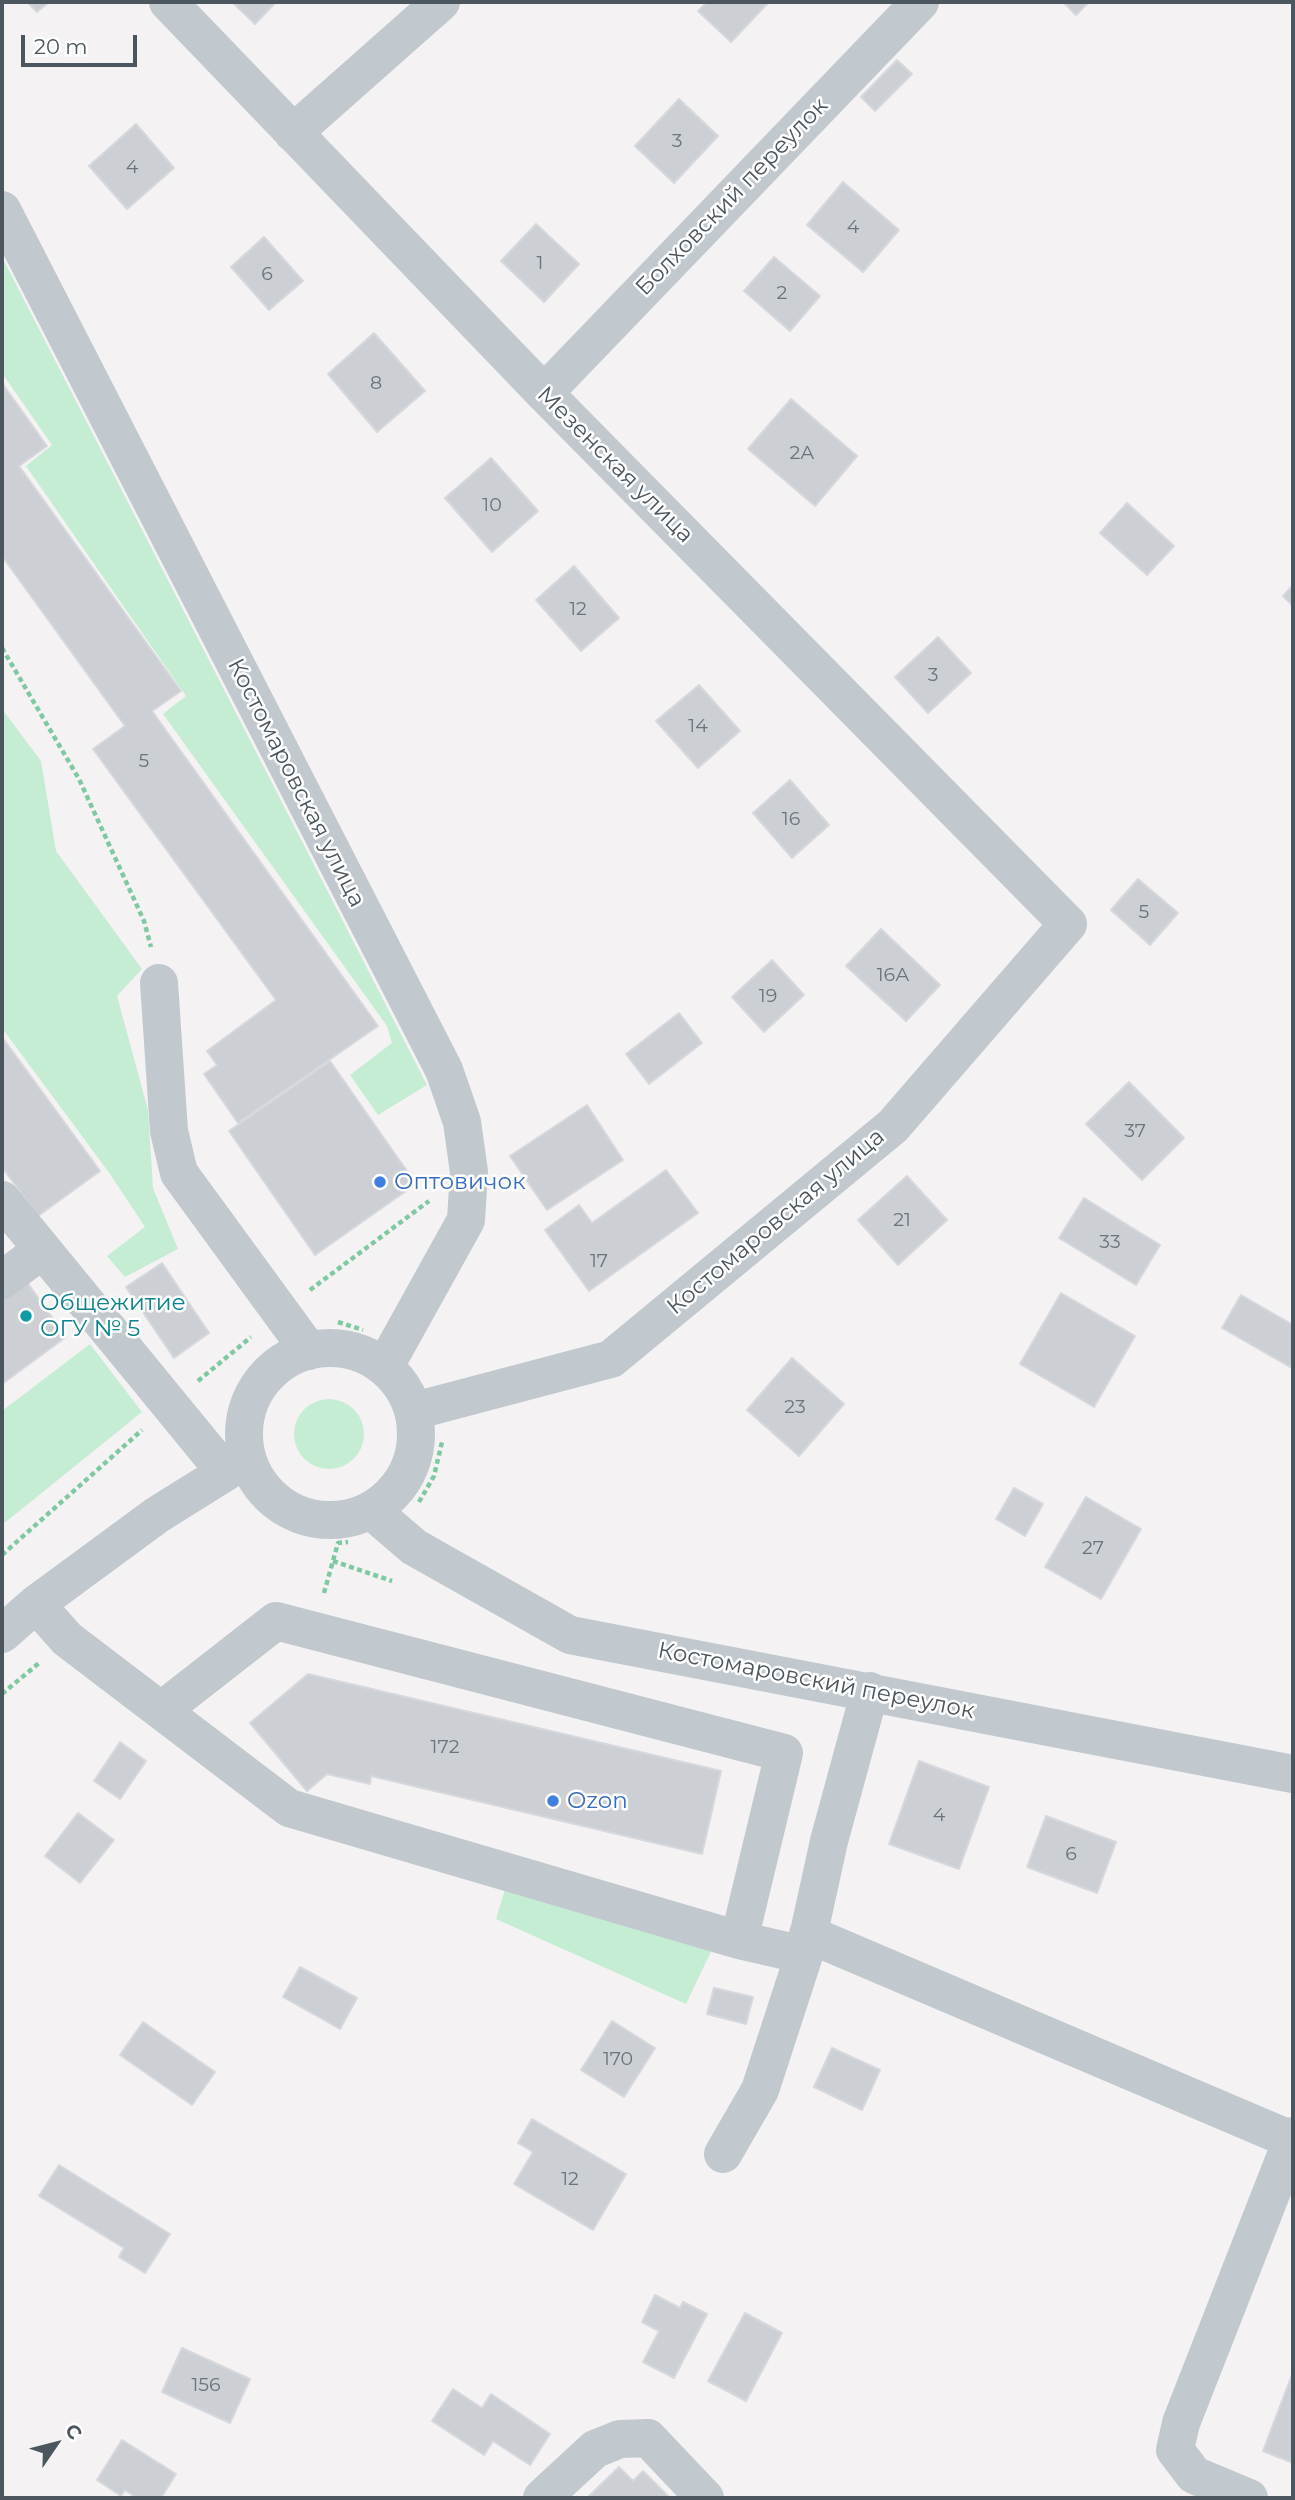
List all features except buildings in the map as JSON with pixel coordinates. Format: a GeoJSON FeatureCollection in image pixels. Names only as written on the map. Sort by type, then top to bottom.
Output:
{"type":"FeatureCollection","features":[{"type":"Feature","properties":{"kind":"street","name":"Мезенская улица"},"geometry":{"type":"LineString","coordinates":[[168,2],[544,393],[1068,924]]}},
{"type":"Feature","properties":{"kind":"street"},"geometry":{"type":"LineString","coordinates":[[293,133],[441,2]]}},
{"type":"Feature","properties":{"kind":"street","name":"Болховский переулок"},"geometry":{"type":"LineString","coordinates":[[544,393],[920,2]]}},
{"type":"Feature","properties":{"kind":"street","name":"Костомаровская улица"},"geometry":{"type":"LineString","coordinates":[[2,210],[444,1070],[462,1122],[469,1172],[466,1220],[390,1356]]}},
{"type":"Feature","properties":{"kind":"street","name":"Костомаровская улица"},"geometry":{"type":"LineString","coordinates":[[427,1408],[611,1359],[893,1126],[1068,924]]}},
{"type":"Feature","properties":{"kind":"street"},"geometry":{"type":"LineString","coordinates":[[159,984],[169,1131],[179,1173],[309,1351]]}},
{"type":"Feature","properties":{"kind":"street"},"geometry":{"type":"LineString","coordinates":[[2,1199],[41,1251],[171,1404],[236,1466],[258,1482],[275,1501],[297,1514],[322,1520],[382,1520],[394,1492],[410,1468],[427,1408],[403,1386],[390,1356],[320,1347],[291,1356],[267,1373],[251,1398],[236,1466],[157,1515],[36,1604],[2,1634]]}},
{"type":"Feature","properties":{"kind":"street"},"geometry":{"type":"LineString","coordinates":[[2,1280],[41,1251]]}},
{"type":"Feature","properties":{"kind":"street","name":"Костомаровский переулок"},"geometry":{"type":"LineString","coordinates":[[382,1520],[414,1547],[570,1635],[1293,1774]]}},
{"type":"Feature","properties":{"kind":"street"},"geometry":{"type":"LineString","coordinates":[[36,1604],[67,1639],[289,1808],[740,1940],[806,1945],[1293,2138],[1181,2423],[1175,2450],[1194,2475],[1248,2498]]}},
{"type":"Feature","properties":{"kind":"street"},"geometry":{"type":"LineString","coordinates":[[162,1710],[276,1621],[784,1753],[740,1940]]}},
{"type":"Feature","properties":{"kind":"street"},"geometry":{"type":"LineString","coordinates":[[723,2154],[760,2090],[806,1945],[870,1691]]}},
{"type":"Feature","properties":{"kind":"street"},"geometry":{"type":"LineString","coordinates":[[542,2498],[595,2449],[620,2439],[648,2438],[705,2498]]}},
{"type":"Feature","properties":{"kind":"path"},"geometry":{"type":"LineString","coordinates":[[2,648],[79,779],[144,921],[159,984]]}},
{"type":"Feature","properties":{"kind":"path"},"geometry":{"type":"LineString","coordinates":[[2,1555],[171,1404],[281,1312],[469,1172]]}},
{"type":"Feature","properties":{"kind":"path"},"geometry":{"type":"LineString","coordinates":[[281,1312],[346,1324],[374,1334],[390,1356]]}},
{"type":"Feature","properties":{"kind":"path"},"geometry":{"type":"LineString","coordinates":[[313,1631],[338,1543],[364,1541],[382,1520],[417,1506],[434,1476],[444,1427],[427,1408]]}},
{"type":"Feature","properties":{"kind":"path"},"geometry":{"type":"LineString","coordinates":[[2,1694],[67,1639]]}},
{"type":"Feature","properties":{"kind":"green space"},"geometry":{"type":"Polygon","coordinates":[[[2,257],[427,1085],[378,1115],[350,1075],[392,1043],[387,1026],[163,714],[186,696],[26,466],[52,445],[2,373],[2,257]]]}},
{"type":"Feature","properties":{"kind":"green space"},"geometry":{"type":"Polygon","coordinates":[[[2,709],[41,761],[56,851],[142,969],[117,996],[148,1110],[153,1188],[178,1249],[125,1277],[107,1256],[145,1227],[110,1174],[2,1028],[2,709]]]}},
{"type":"Feature","properties":{"kind":"green space"},"geometry":{"type":"Polygon","coordinates":[[[90,1344],[142,1412],[2,1525],[2,1411],[90,1344]]]}},
{"type":"Feature","properties":{"kind":"green space"},"geometry":{"type":"Polygon","coordinates":[[[329,1399],[354,1409],[364,1434],[354,1459],[329,1469],[304,1459],[294,1434],[304,1409],[329,1399]]]}},
{"type":"Feature","properties":{"kind":"green space"},"geometry":{"type":"Polygon","coordinates":[[[507,1883],[717,1939],[686,2004],[496,1919],[507,1883]]]}},
{"type":"Feature","properties":{"kind":"place","name":"Оптовичок"},"geometry":{"type":"Point","coordinates":[380,1182]}},
{"type":"Feature","properties":{"kind":"place","name":"Общежитие ОГУ № 5"},"geometry":{"type":"Point","coordinates":[26,1316]}},
{"type":"Feature","properties":{"kind":"place","name":"Ozon"},"geometry":{"type":"Point","coordinates":[553,1801]}}]}
